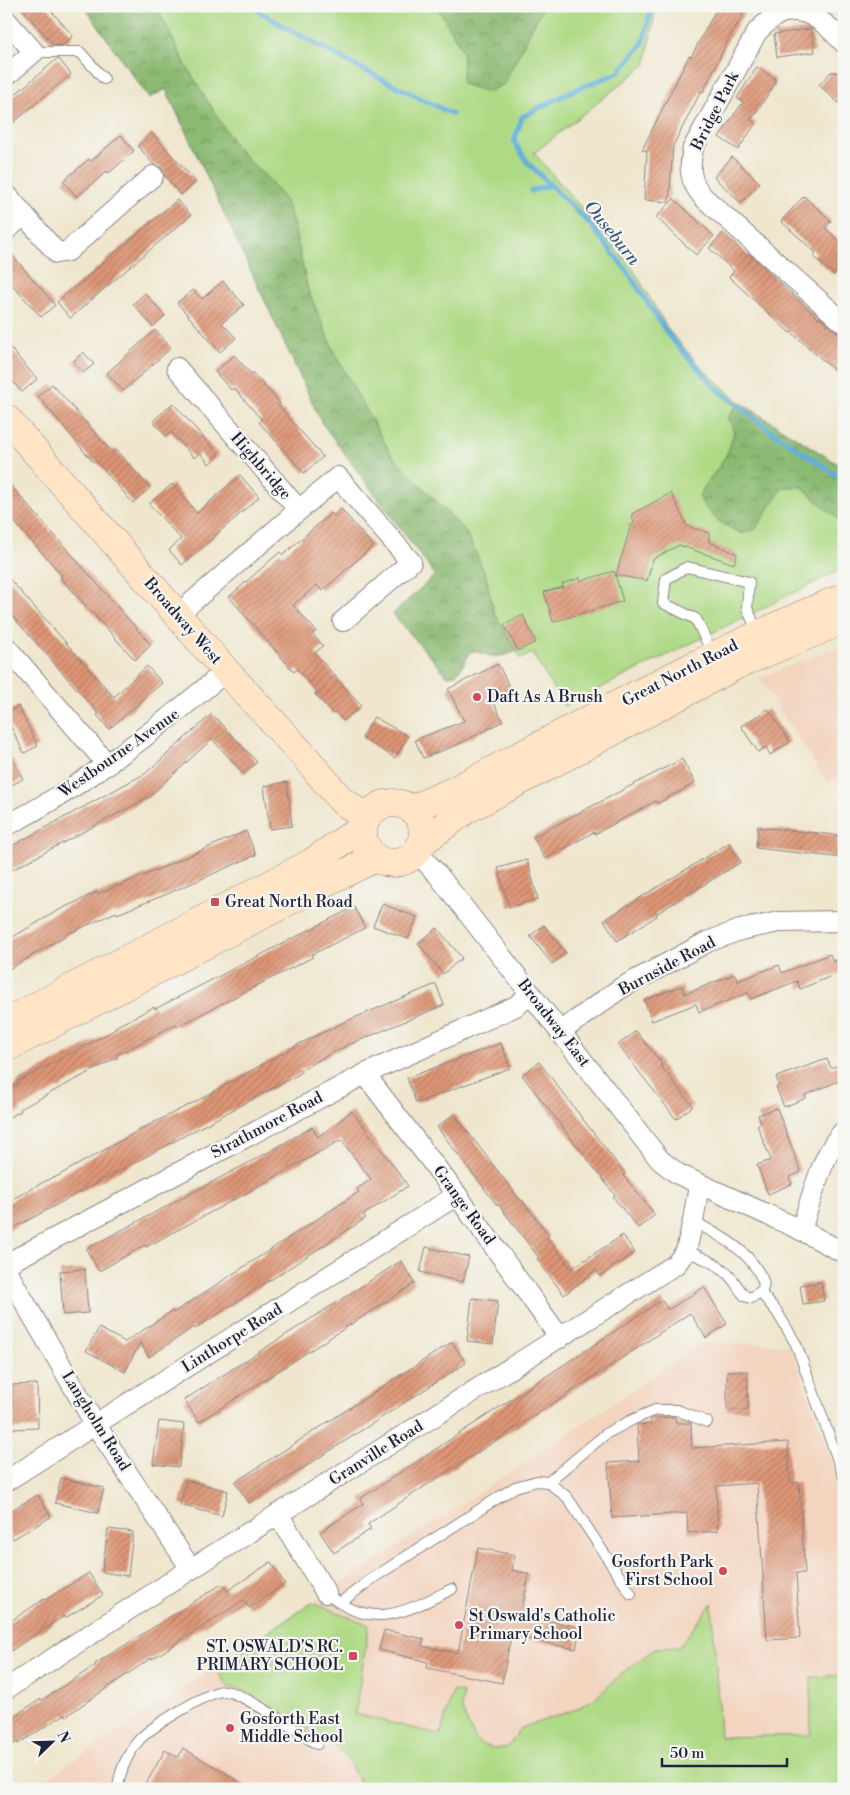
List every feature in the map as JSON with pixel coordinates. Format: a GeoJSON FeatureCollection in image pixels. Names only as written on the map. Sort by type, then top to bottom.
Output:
{"type":"FeatureCollection","features":[{"type":"Feature","properties":{"kind":"main road","name":"Broadway West"},"geometry":{"type":"LineString","coordinates":[[6,418],[226,671],[305,757],[342,801],[365,822]]}},
{"type":"Feature","properties":{"kind":"main road","name":"Great North Road"},"geometry":{"type":"LineString","coordinates":[[412,810],[713,654],[844,597]]}},
{"type":"Feature","properties":{"kind":"main road","name":"Great North Road"},"geometry":{"type":"LineString","coordinates":[[376,858],[384,862],[393,863],[402,862],[410,858],[419,847],[466,810],[737,665],[844,620]]}},
{"type":"Feature","properties":{"kind":"main road"},"geometry":{"type":"LineString","coordinates":[[6,1022],[312,863],[365,822],[373,810],[382,804],[393,802],[403,804],[418,816],[423,834],[419,847]]}},
{"type":"Feature","properties":{"kind":"main road"},"geometry":{"type":"LineString","coordinates":[[6,1048],[322,884],[376,858],[365,844],[363,836],[365,822]]}},
{"type":"Feature","properties":{"kind":"street","name":"Bridge Park"},"geometry":{"type":"LineString","coordinates":[[844,43],[815,17],[800,12],[784,9],[768,21],[756,32],[693,148],[691,162],[691,176],[695,187],[703,197],[844,323]]}},
{"type":"Feature","properties":{"kind":"street"},"geometry":{"type":"LineString","coordinates":[[6,20],[34,52],[6,76]]}},
{"type":"Feature","properties":{"kind":"street"},"geometry":{"type":"LineString","coordinates":[[6,194],[57,253],[61,253],[68,251],[153,176]]}},
{"type":"Feature","properties":{"kind":"street"},"geometry":{"type":"LineString","coordinates":[[6,230],[24,215]]}},
{"type":"Feature","properties":{"kind":"street","name":"Highbridge"},"geometry":{"type":"LineString","coordinates":[[177,368],[299,510],[177,615]]}},
{"type":"Feature","properties":{"kind":"street"},"geometry":{"type":"LineString","coordinates":[[299,510],[338,477],[411,562],[343,621]]}},
{"type":"Feature","properties":{"kind":"street"},"geometry":{"type":"LineString","coordinates":[[6,647],[108,765]]}},
{"type":"Feature","properties":{"kind":"street","name":"Westbourne Avenue"},"geometry":{"type":"LineString","coordinates":[[6,826],[53,800],[108,765],[176,713],[226,671]]}},
{"type":"Feature","properties":{"kind":"street","name":"Broadway East"},"geometry":{"type":"LineString","coordinates":[[419,847],[438,875],[660,1160],[678,1174],[699,1185],[801,1230],[844,1253]]}},
{"type":"Feature","properties":{"kind":"street","name":"Burnside Road"},"geometry":{"type":"LineString","coordinates":[[560,1032],[621,988],[706,942],[740,930],[779,922],[844,920]]}},
{"type":"Feature","properties":{"kind":"street","name":"Strathmore Road"},"geometry":{"type":"LineString","coordinates":[[6,1264],[365,1074],[516,1006],[531,994]]}},
{"type":"Feature","properties":{"kind":"street","name":"Grange Road"},"geometry":{"type":"LineString","coordinates":[[365,1074],[457,1195],[560,1338]]}},
{"type":"Feature","properties":{"kind":"street"},"geometry":{"type":"LineString","coordinates":[[801,1230],[827,1154],[844,1131]]}},
{"type":"Feature","properties":{"kind":"street"},"geometry":{"type":"LineString","coordinates":[[686,1251],[699,1185]]}},
{"type":"Feature","properties":{"kind":"street","name":"Linthorpe Road"},"geometry":{"type":"LineString","coordinates":[[6,1481],[457,1195]]}},
{"type":"Feature","properties":{"kind":"street","name":"Granville Road"},"geometry":{"type":"LineString","coordinates":[[6,1688],[191,1569],[676,1264],[686,1251]]}},
{"type":"Feature","properties":{"kind":"street","name":"Langholm Road"},"geometry":{"type":"LineString","coordinates":[[6,1270],[95,1424],[191,1569]]}},
{"type":"Feature","properties":{"kind":"street"},"geometry":{"type":"LineString","coordinates":[[278,1514],[333,1598]]}},
{"type":"Feature","properties":{"kind":"lane"},"geometry":{"type":"LineString","coordinates":[[34,52],[80,52],[104,79]]}},
{"type":"Feature","properties":{"kind":"lane"},"geometry":{"type":"LineString","coordinates":[[713,654],[696,619],[663,603],[666,579],[687,567],[749,582],[747,608],[758,633]]}},
{"type":"Feature","properties":{"kind":"lane"},"geometry":{"type":"LineString","coordinates":[[686,1251],[707,1259],[719,1267],[732,1279],[745,1296],[751,1298],[760,1292],[764,1286],[763,1280],[751,1261],[740,1249],[693,1221]]}},
{"type":"Feature","properties":{"kind":"lane"},"geometry":{"type":"LineString","coordinates":[[760,1292],[777,1312],[796,1344],[844,1477]]}},
{"type":"Feature","properties":{"kind":"lane"},"geometry":{"type":"LineString","coordinates":[[548,1482],[608,1433],[655,1410],[677,1410],[707,1422]]}},
{"type":"Feature","properties":{"kind":"lane"},"geometry":{"type":"LineString","coordinates":[[333,1598],[373,1578],[515,1487],[537,1481],[548,1482],[567,1497],[631,1594]]}},
{"type":"Feature","properties":{"kind":"lane"},"geometry":{"type":"LineString","coordinates":[[333,1598],[368,1615],[381,1616],[395,1614],[411,1608],[452,1589]]}},
{"type":"Feature","properties":{"kind":"lane"},"geometry":{"type":"LineString","coordinates":[[118,1789],[119,1780],[128,1757],[140,1739],[200,1698],[214,1692],[224,1691],[233,1693],[248,1700],[317,1744]]}},
{"type":"Feature","properties":{"kind":"shaded area"},"geometry":{"type":"Polygon","coordinates":[[[844,645],[844,788],[837,777],[827,782],[759,678],[844,645]]]}},
{"type":"Feature","properties":{"kind":"shaded area"},"geometry":{"type":"Polygon","coordinates":[[[704,1342],[790,1345],[844,1494],[844,1789],[31,1789],[527,1461],[704,1342]]]}},
{"type":"Feature","properties":{"kind":"green space"},"geometry":{"type":"Polygon","coordinates":[[[84,6],[656,6],[646,64],[534,153],[631,266],[669,331],[705,371],[739,402],[844,468],[844,568],[564,706],[532,653],[521,659],[494,612],[322,423],[166,89],[149,98],[84,6]]]}},
{"type":"Feature","properties":{"kind":"green space"},"geometry":{"type":"Polygon","coordinates":[[[84,6],[156,6],[187,67],[235,146],[267,178],[285,200],[293,222],[308,290],[336,356],[391,454],[466,532],[485,573],[494,612],[517,651],[495,656],[471,651],[461,668],[455,674],[447,676],[393,614],[435,575],[322,423],[166,89],[149,98],[84,6]]]}},
{"type":"Feature","properties":{"kind":"green space"},"geometry":{"type":"Polygon","coordinates":[[[437,6],[543,6],[504,84],[487,92],[462,84],[463,52],[437,6]]]}},
{"type":"Feature","properties":{"kind":"green space"},"geometry":{"type":"Polygon","coordinates":[[[739,402],[844,468],[844,528],[838,519],[802,487],[783,487],[756,529],[742,534],[722,523],[707,509],[699,496],[729,449],[734,432],[728,418],[739,402]]]}},
{"type":"Feature","properties":{"kind":"green space"},"geometry":{"type":"Polygon","coordinates":[[[313,1602],[369,1625],[355,1714],[440,1735],[453,1691],[463,1693],[461,1707],[469,1727],[478,1742],[493,1749],[508,1747],[521,1728],[574,1710],[596,1698],[618,1677],[655,1648],[679,1647],[712,1603],[720,1737],[811,1735],[811,1677],[844,1675],[844,1789],[363,1789],[348,1760],[337,1747],[243,1690],[228,1687],[215,1667],[313,1602]]]}},
{"type":"Feature","properties":{"kind":"building"},"geometry":{"type":"Polygon","coordinates":[[[20,6],[47,6],[73,36],[63,45],[54,45],[20,6]]]}},
{"type":"Feature","properties":{"kind":"building"},"geometry":{"type":"Polygon","coordinates":[[[718,6],[734,6],[744,13],[673,146],[669,202],[644,200],[647,151],[642,150],[689,56],[691,57],[718,6]]]}},
{"type":"Feature","properties":{"kind":"building"},"geometry":{"type":"Polygon","coordinates":[[[811,29],[815,52],[777,57],[774,34],[811,29]]]}},
{"type":"Feature","properties":{"kind":"building"},"geometry":{"type":"Polygon","coordinates":[[[57,59],[71,74],[6,129],[6,102],[57,59]]]}},
{"type":"Feature","properties":{"kind":"building"},"geometry":{"type":"Polygon","coordinates":[[[757,67],[775,79],[775,84],[751,120],[756,123],[738,150],[719,137],[743,102],[737,98],[757,67]]]}},
{"type":"Feature","properties":{"kind":"building"},"geometry":{"type":"Polygon","coordinates":[[[831,72],[836,72],[844,79],[844,108],[819,85],[831,72]]]}},
{"type":"Feature","properties":{"kind":"building"},"geometry":{"type":"Polygon","coordinates":[[[152,133],[196,182],[181,195],[165,176],[162,168],[154,165],[138,146],[152,133]]]}},
{"type":"Feature","properties":{"kind":"building"},"geometry":{"type":"Polygon","coordinates":[[[121,135],[134,151],[77,197],[63,181],[89,159],[91,161],[121,135]]]}},
{"type":"Feature","properties":{"kind":"building"},"geometry":{"type":"Polygon","coordinates":[[[732,157],[760,183],[741,203],[714,177],[732,157]]]}},
{"type":"Feature","properties":{"kind":"building"},"geometry":{"type":"Polygon","coordinates":[[[804,196],[831,221],[825,228],[844,245],[844,264],[834,275],[813,256],[816,253],[781,221],[804,196]]]}},
{"type":"Feature","properties":{"kind":"building"},"geometry":{"type":"Polygon","coordinates":[[[674,199],[714,236],[696,255],[656,217],[674,199]]]}},
{"type":"Feature","properties":{"kind":"building"},"geometry":{"type":"Polygon","coordinates":[[[177,200],[191,215],[70,318],[57,302],[177,200]]]}},
{"type":"Feature","properties":{"kind":"building"},"geometry":{"type":"Polygon","coordinates":[[[723,233],[748,256],[749,254],[819,319],[844,338],[844,379],[729,277],[734,271],[709,248],[723,233]]]}},
{"type":"Feature","properties":{"kind":"building"},"geometry":{"type":"Polygon","coordinates":[[[6,248],[55,305],[41,317],[6,278],[6,248]]]}},
{"type":"Feature","properties":{"kind":"building"},"geometry":{"type":"Polygon","coordinates":[[[223,281],[244,305],[222,323],[236,338],[220,352],[177,303],[193,290],[202,299],[223,281]]]}},
{"type":"Feature","properties":{"kind":"building"},"geometry":{"type":"Polygon","coordinates":[[[145,293],[165,316],[153,327],[133,304],[145,293]]]}},
{"type":"Feature","properties":{"kind":"building"},"geometry":{"type":"Polygon","coordinates":[[[155,330],[171,348],[123,391],[107,373],[155,330]]]}},
{"type":"Feature","properties":{"kind":"building"},"geometry":{"type":"Polygon","coordinates":[[[6,343],[37,379],[22,392],[6,374],[6,343]]]}},
{"type":"Feature","properties":{"kind":"building"},"geometry":{"type":"Polygon","coordinates":[[[83,352],[94,364],[83,373],[73,362],[83,352]]]}},
{"type":"Feature","properties":{"kind":"building"},"geometry":{"type":"Polygon","coordinates":[[[234,355],[280,403],[278,405],[323,457],[304,473],[259,422],[262,420],[234,388],[231,390],[215,372],[234,355]]]}},
{"type":"Feature","properties":{"kind":"building"},"geometry":{"type":"Polygon","coordinates":[[[52,384],[112,452],[115,449],[150,488],[133,503],[95,460],[93,462],[38,396],[52,384]]]}},
{"type":"Feature","properties":{"kind":"building"},"geometry":{"type":"Polygon","coordinates":[[[173,403],[219,455],[209,464],[200,453],[194,458],[171,432],[166,436],[153,421],[173,403]]]}},
{"type":"Feature","properties":{"kind":"building"},"geometry":{"type":"Polygon","coordinates":[[[240,475],[259,497],[182,565],[169,550],[181,539],[149,504],[172,484],[197,513],[240,475]]]}},
{"type":"Feature","properties":{"kind":"building"},"geometry":{"type":"Polygon","coordinates":[[[6,480],[151,645],[135,660],[60,577],[62,575],[6,513],[6,480]]]}},
{"type":"Feature","properties":{"kind":"building"},"geometry":{"type":"Polygon","coordinates":[[[671,493],[687,526],[709,533],[709,542],[737,554],[734,564],[679,545],[653,559],[647,581],[616,575],[631,525],[634,524],[632,514],[671,493]]]}},
{"type":"Feature","properties":{"kind":"building"},"geometry":{"type":"Polygon","coordinates":[[[341,509],[373,546],[322,591],[317,585],[293,605],[316,631],[312,634],[323,646],[315,653],[361,706],[343,721],[335,712],[333,714],[315,694],[317,692],[297,669],[294,672],[229,597],[280,552],[283,555],[331,513],[334,516],[341,509]]]}},
{"type":"Feature","properties":{"kind":"building"},"geometry":{"type":"Polygon","coordinates":[[[614,571],[623,601],[553,622],[544,592],[563,587],[562,584],[580,578],[581,581],[614,571]]]}},
{"type":"Feature","properties":{"kind":"building"},"geometry":{"type":"Polygon","coordinates":[[[6,575],[114,697],[147,666],[162,683],[109,729],[97,715],[99,714],[6,609],[6,575]]]}},
{"type":"Feature","properties":{"kind":"building"},"geometry":{"type":"Polygon","coordinates":[[[523,615],[536,642],[518,651],[504,625],[523,615]]]}},
{"type":"Feature","properties":{"kind":"building","name":"Daft As A Brush"},"geometry":{"type":"Polygon","coordinates":[[[498,664],[512,692],[493,702],[503,721],[459,744],[423,758],[415,740],[464,721],[448,689],[498,664]]]}},
{"type":"Feature","properties":{"kind":"building"},"geometry":{"type":"Polygon","coordinates":[[[18,706],[38,746],[24,753],[6,717],[6,712],[18,706]]]}},
{"type":"Feature","properties":{"kind":"building"},"geometry":{"type":"Polygon","coordinates":[[[768,709],[790,742],[770,755],[766,747],[758,752],[741,726],[768,709]]]}},
{"type":"Feature","properties":{"kind":"building"},"geometry":{"type":"Polygon","coordinates":[[[212,714],[257,762],[244,774],[212,739],[149,797],[6,873],[6,849],[146,773],[212,714]]]}},
{"type":"Feature","properties":{"kind":"building"},"geometry":{"type":"Polygon","coordinates":[[[374,717],[408,736],[395,758],[362,738],[374,717]]]}},
{"type":"Feature","properties":{"kind":"building"},"geometry":{"type":"Polygon","coordinates":[[[6,748],[23,779],[6,788],[6,748]]]}},
{"type":"Feature","properties":{"kind":"building"},"geometry":{"type":"Polygon","coordinates":[[[682,759],[695,783],[657,804],[656,801],[595,834],[594,832],[545,859],[533,837],[682,759]]]}},
{"type":"Feature","properties":{"kind":"building"},"geometry":{"type":"Polygon","coordinates":[[[287,782],[292,826],[270,829],[264,786],[287,782]]]}},
{"type":"Feature","properties":{"kind":"building"},"geometry":{"type":"Polygon","coordinates":[[[758,827],[844,836],[844,858],[756,848],[758,827]]]}},
{"type":"Feature","properties":{"kind":"building"},"geometry":{"type":"Polygon","coordinates":[[[246,831],[256,855],[167,894],[117,914],[116,912],[70,933],[6,971],[6,941],[59,910],[97,892],[98,894],[147,874],[246,831]]]}},
{"type":"Feature","properties":{"kind":"building"},"geometry":{"type":"Polygon","coordinates":[[[729,843],[741,862],[656,914],[657,916],[617,941],[604,920],[729,843]]]}},
{"type":"Feature","properties":{"kind":"building"},"geometry":{"type":"Polygon","coordinates":[[[527,860],[538,899],[509,907],[498,868],[527,860]]]}},
{"type":"Feature","properties":{"kind":"building"},"geometry":{"type":"Polygon","coordinates":[[[382,904],[417,917],[408,939],[373,926],[382,904]]]}},
{"type":"Feature","properties":{"kind":"building"},"geometry":{"type":"Polygon","coordinates":[[[354,907],[365,928],[177,1027],[176,1024],[117,1055],[118,1057],[20,1109],[21,1111],[6,1119],[6,1082],[9,1088],[18,1084],[17,1082],[116,1029],[115,1027],[154,1007],[155,1009],[354,907]]]}},
{"type":"Feature","properties":{"kind":"building"},"geometry":{"type":"Polygon","coordinates":[[[544,925],[566,953],[552,964],[530,936],[544,925]]]}},
{"type":"Feature","properties":{"kind":"building"},"geometry":{"type":"Polygon","coordinates":[[[437,928],[462,958],[443,974],[418,943],[437,928]]]}},
{"type":"Feature","properties":{"kind":"building"},"geometry":{"type":"Polygon","coordinates":[[[830,954],[833,962],[844,957],[844,971],[800,989],[797,981],[751,999],[748,993],[699,1012],[696,1004],[652,1021],[644,1000],[682,986],[685,994],[735,974],[738,981],[779,965],[782,973],[830,954]]]}},
{"type":"Feature","properties":{"kind":"building"},"geometry":{"type":"Polygon","coordinates":[[[436,984],[444,1005],[346,1046],[300,1070],[301,1073],[6,1232],[6,1204],[14,1198],[195,1102],[297,1045],[349,1020],[436,984]]]}},
{"type":"Feature","properties":{"kind":"building"},"geometry":{"type":"Polygon","coordinates":[[[636,1031],[693,1106],[676,1119],[618,1045],[636,1031]]]}},
{"type":"Feature","properties":{"kind":"building"},"geometry":{"type":"Polygon","coordinates":[[[501,1043],[510,1068],[416,1103],[407,1078],[501,1043]]]}},
{"type":"Feature","properties":{"kind":"building"},"geometry":{"type":"Polygon","coordinates":[[[827,1059],[831,1068],[844,1063],[844,1079],[805,1095],[806,1098],[784,1107],[776,1087],[779,1085],[776,1077],[827,1059]]]}},
{"type":"Feature","properties":{"kind":"building"},"geometry":{"type":"Polygon","coordinates":[[[539,1062],[655,1215],[638,1228],[613,1197],[615,1195],[522,1075],[539,1062]]]}},
{"type":"Feature","properties":{"kind":"building"},"geometry":{"type":"Polygon","coordinates":[[[777,1108],[801,1172],[789,1177],[792,1184],[768,1194],[757,1165],[771,1160],[757,1125],[761,1123],[758,1115],[777,1108]]]}},
{"type":"Feature","properties":{"kind":"building"},"geometry":{"type":"Polygon","coordinates":[[[352,1111],[408,1186],[363,1215],[366,1218],[149,1357],[140,1343],[125,1372],[86,1351],[99,1328],[125,1342],[359,1192],[357,1189],[371,1179],[341,1140],[241,1196],[146,1247],[145,1245],[99,1271],[86,1249],[267,1153],[312,1127],[318,1137],[352,1111]]]}},
{"type":"Feature","properties":{"kind":"building"},"geometry":{"type":"Polygon","coordinates":[[[454,1114],[549,1235],[547,1237],[571,1269],[623,1235],[635,1253],[600,1276],[596,1270],[564,1295],[537,1259],[539,1258],[437,1127],[454,1114]]]}},
{"type":"Feature","properties":{"kind":"building"},"geometry":{"type":"Polygon","coordinates":[[[426,1247],[469,1257],[463,1282],[420,1272],[426,1247]]]}},
{"type":"Feature","properties":{"kind":"building"},"geometry":{"type":"Polygon","coordinates":[[[401,1261],[415,1283],[199,1422],[184,1400],[401,1261]]]}},
{"type":"Feature","properties":{"kind":"building"},"geometry":{"type":"Polygon","coordinates":[[[85,1269],[88,1313],[63,1315],[60,1271],[85,1269]]]}},
{"type":"Feature","properties":{"kind":"building"},"geometry":{"type":"Polygon","coordinates":[[[821,1282],[824,1301],[803,1304],[800,1285],[821,1282]]]}},
{"type":"Feature","properties":{"kind":"building"},"geometry":{"type":"Polygon","coordinates":[[[704,1287],[727,1324],[706,1338],[690,1313],[368,1524],[371,1529],[334,1553],[320,1532],[363,1504],[360,1499],[662,1300],[668,1310],[704,1287]]]}},
{"type":"Feature","properties":{"kind":"building"},"geometry":{"type":"Polygon","coordinates":[[[472,1298],[498,1301],[493,1344],[467,1341],[472,1298]]]}},
{"type":"Feature","properties":{"kind":"building"},"geometry":{"type":"Polygon","coordinates":[[[452,1342],[466,1363],[249,1503],[235,1482],[452,1342]]]}},
{"type":"Feature","properties":{"kind":"building"},"geometry":{"type":"Polygon","coordinates":[[[727,1371],[748,1371],[748,1410],[727,1410],[727,1371]]]}},
{"type":"Feature","properties":{"kind":"building"},"geometry":{"type":"Polygon","coordinates":[[[37,1384],[38,1428],[12,1429],[12,1385],[37,1384]]]}},
{"type":"Feature","properties":{"kind":"building"},"geometry":{"type":"Polygon","coordinates":[[[675,1417],[676,1423],[691,1423],[692,1448],[788,1442],[790,1483],[799,1482],[805,1573],[796,1573],[800,1638],[767,1640],[757,1483],[716,1486],[718,1531],[688,1533],[687,1513],[612,1518],[608,1463],[639,1461],[637,1425],[651,1424],[651,1419],[653,1418],[675,1417]]]}},
{"type":"Feature","properties":{"kind":"building"},"geometry":{"type":"Polygon","coordinates":[[[159,1421],[184,1424],[179,1467],[153,1464],[159,1421]]]}},
{"type":"Feature","properties":{"kind":"building"},"geometry":{"type":"Polygon","coordinates":[[[61,1478],[104,1488],[98,1513],[55,1503],[61,1478]]]}},
{"type":"Feature","properties":{"kind":"building"},"geometry":{"type":"Polygon","coordinates":[[[186,1480],[228,1491],[222,1516],[180,1505],[186,1480]]]}},
{"type":"Feature","properties":{"kind":"building"},"geometry":{"type":"Polygon","coordinates":[[[38,1495],[51,1517],[13,1539],[6,1527],[6,1513],[38,1495]]]}},
{"type":"Feature","properties":{"kind":"building"},"geometry":{"type":"Polygon","coordinates":[[[108,1529],[133,1532],[128,1576],[102,1572],[108,1529]]]}},
{"type":"Feature","properties":{"kind":"building"},"geometry":{"type":"Polygon","coordinates":[[[478,1548],[515,1555],[512,1570],[529,1574],[521,1615],[580,1627],[576,1649],[511,1636],[502,1683],[427,1668],[428,1662],[379,1650],[384,1630],[424,1639],[422,1646],[458,1653],[478,1548]]]}},
{"type":"Feature","properties":{"kind":"building"},"geometry":{"type":"Polygon","coordinates":[[[271,1562],[285,1584],[249,1608],[244,1600],[151,1658],[66,1716],[65,1714],[18,1744],[17,1742],[6,1749],[6,1721],[42,1700],[95,1664],[222,1584],[227,1591],[271,1562]]]}},
{"type":"Feature","properties":{"kind":"building"},"geometry":{"type":"Polygon","coordinates":[[[89,1573],[103,1595],[65,1618],[64,1616],[6,1654],[6,1624],[89,1573]]]}},
{"type":"Feature","properties":{"kind":"building"},"geometry":{"type":"Polygon","coordinates":[[[183,1748],[252,1789],[143,1789],[165,1750],[178,1757],[183,1748]]]}},
{"type":"Feature","properties":{"kind":"waterway"},"geometry":{"type":"LineString","coordinates":[[251,6],[352,64],[452,114]]}},
{"type":"Feature","properties":{"kind":"waterway","name":"Ouseburn"},"geometry":{"type":"LineString","coordinates":[[652,6],[643,43],[618,73],[572,91],[522,117],[514,142],[528,163],[589,223],[627,271],[669,336],[717,389],[771,431],[844,480]]}},
{"type":"Feature","properties":{"kind":"waterway"},"geometry":{"type":"LineString","coordinates":[[531,191],[550,185]]}},
{"type":"Feature","properties":{"kind":"place","name":"Daft As A Brush"},"geometry":{"type":"Point","coordinates":[477,697]}},
{"type":"Feature","properties":{"kind":"place","name":"Great North Road"},"geometry":{"type":"Point","coordinates":[215,902]}},
{"type":"Feature","properties":{"kind":"place","name":"Gosforth Park First School"},"geometry":{"type":"Point","coordinates":[723,1571]}},
{"type":"Feature","properties":{"kind":"place","name":"St Oswald's Catholic Primary School"},"geometry":{"type":"Point","coordinates":[459,1625]}},
{"type":"Feature","properties":{"kind":"place","name":"ST. OSWALD'S RC. PRIMARY SCHOOL"},"geometry":{"type":"Point","coordinates":[353,1656]}},
{"type":"Feature","properties":{"kind":"place","name":"Gosforth East Middle School"},"geometry":{"type":"Point","coordinates":[230,1728]}}]}
